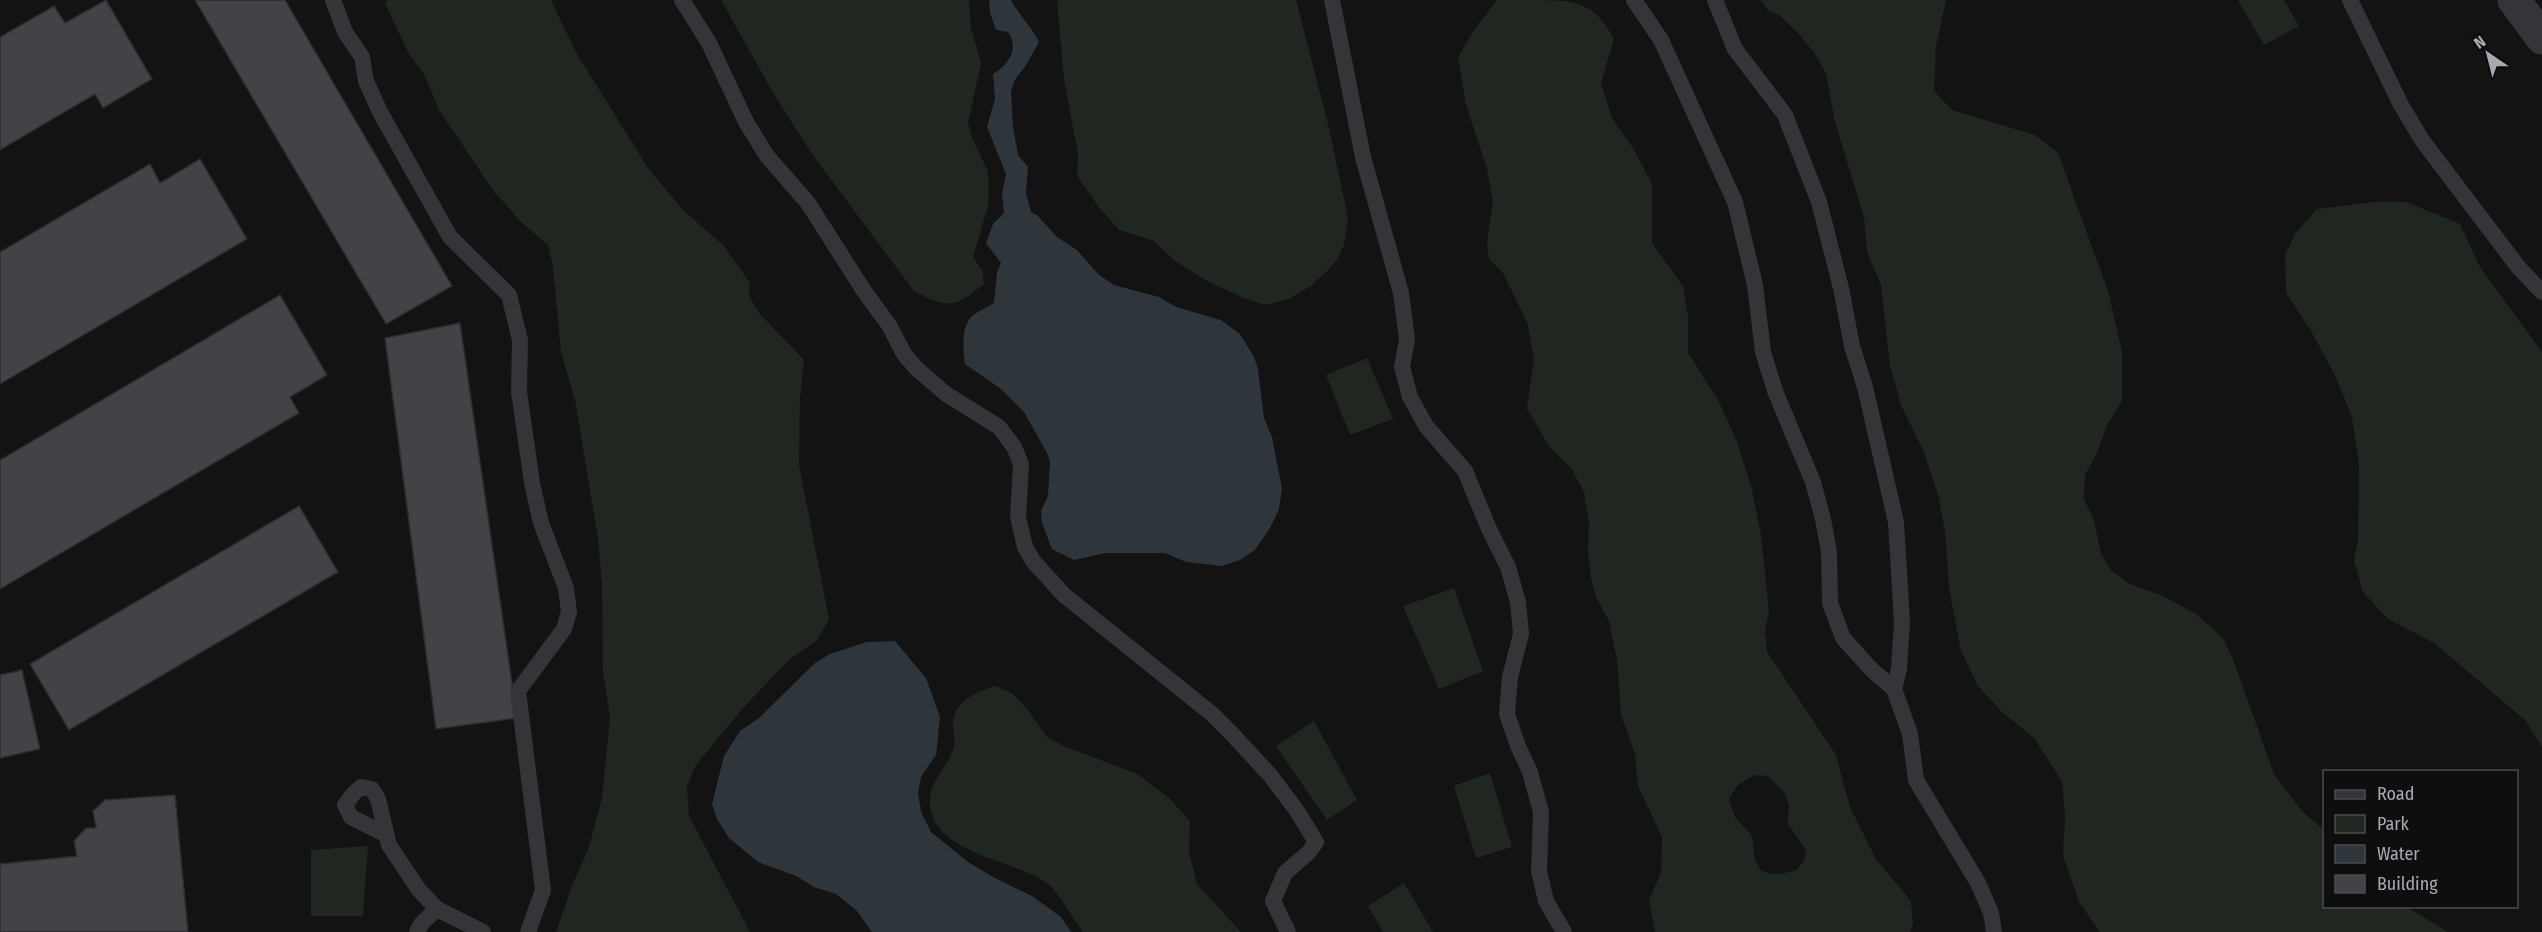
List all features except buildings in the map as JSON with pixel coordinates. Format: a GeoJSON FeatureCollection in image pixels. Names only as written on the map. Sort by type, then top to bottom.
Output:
{"type":"FeatureCollection","features":[{"type":"Feature","properties":{"kind":"street"},"geometry":{"type":"LineString","coordinates":[[2514,0],[2542,38]]}},
{"type":"Feature","properties":{"kind":"lane"},"geometry":{"type":"LineString","coordinates":[[333,0],[345,32],[362,57],[366,81],[380,112],[408,163],[450,237],[509,295],[520,340],[519,392],[532,483],[541,523],[566,588],[569,612],[564,629],[518,691],[543,890],[528,932]]}},
{"type":"Feature","properties":{"kind":"lane"},"geometry":{"type":"LineString","coordinates":[[682,0],[709,43],[746,122],[762,148],[808,202],[864,291],[890,325],[904,354],[917,369],[946,394],[999,427],[1014,447],[1021,464],[1018,517],[1025,546],[1033,561],[1064,595],[1212,714],[1256,759],[1297,812],[1316,842],[1309,852],[1285,873],[1274,901],[1276,911],[1288,932]]}},
{"type":"Feature","properties":{"kind":"lane"},"geometry":{"type":"LineString","coordinates":[[1332,0],[1363,157],[1401,293],[1407,339],[1402,367],[1410,397],[1426,426],[1465,471],[1489,529],[1508,567],[1518,602],[1521,634],[1510,677],[1507,714],[1530,772],[1541,812],[1539,871],[1546,901],[1564,932]]}},
{"type":"Feature","properties":{"kind":"lane"},"geometry":{"type":"LineString","coordinates":[[1634,0],[1661,40],[1735,202],[1755,285],[1763,352],[1775,391],[1813,482],[1829,552],[1830,603],[1843,638],[1893,689],[1910,734],[1916,780],[1978,883],[1991,913],[1992,930]]}},
{"type":"Feature","properties":{"kind":"lane"},"geometry":{"type":"LineString","coordinates":[[1715,0],[1735,50],[1785,115],[1819,202],[1896,522],[1902,622],[1899,669],[1893,689]]}},
{"type":"Feature","properties":{"kind":"lane"},"geometry":{"type":"LineString","coordinates":[[2350,0],[2401,105],[2422,140],[2519,268],[2542,292]]}},
{"type":"Feature","properties":{"kind":"lane"},"geometry":{"type":"LineString","coordinates":[[386,834],[389,845],[419,890],[437,909],[483,932]]}},
{"type":"Feature","properties":{"kind":"lane"},"geometry":{"type":"LineString","coordinates":[[417,932],[422,923],[437,909]]}},
{"type":"Feature","properties":{"kind":"green space"},"geometry":{"type":"Polygon","coordinates":[[[387,0],[551,0],[577,54],[648,168],[683,210],[724,246],[750,283],[749,296],[759,313],[804,360],[800,397],[799,465],[829,619],[817,640],[789,660],[743,708],[696,765],[687,786],[689,816],[750,932],[556,932],[589,847],[602,798],[610,717],[603,673],[602,585],[598,539],[575,400],[561,352],[553,267],[548,245],[519,220],[493,190],[439,110],[425,76],[409,54],[385,3],[387,0]]]}},
{"type":"Feature","properties":{"kind":"green space"},"geometry":{"type":"Polygon","coordinates":[[[721,0],[969,0],[971,28],[981,63],[968,123],[973,140],[987,169],[989,183],[988,206],[973,257],[982,270],[984,284],[958,302],[950,303],[935,301],[914,291],[814,157],[775,96],[721,0]]]}},
{"type":"Feature","properties":{"kind":"green space"},"geometry":{"type":"Polygon","coordinates":[[[1057,0],[1296,0],[1329,128],[1348,218],[1344,245],[1338,258],[1328,270],[1312,285],[1289,299],[1266,305],[1246,299],[1207,281],[1175,261],[1154,241],[1119,230],[1098,206],[1077,176],[1078,154],[1064,80],[1057,0]]]}},
{"type":"Feature","properties":{"kind":"green space"},"geometry":{"type":"Polygon","coordinates":[[[1497,0],[1550,0],[1573,3],[1591,10],[1607,27],[1614,39],[1601,83],[1612,118],[1633,148],[1652,184],[1652,243],[1683,286],[1688,317],[1688,353],[1718,400],[1737,441],[1752,490],[1761,535],[1769,611],[1765,632],[1767,652],[1836,755],[1850,807],[1876,859],[1911,901],[1913,925],[1910,932],[1655,932],[1649,900],[1661,872],[1662,837],[1638,786],[1635,754],[1621,715],[1617,660],[1609,621],[1596,597],[1591,578],[1588,552],[1589,523],[1584,492],[1571,468],[1549,447],[1527,408],[1534,360],[1527,322],[1503,273],[1489,259],[1487,241],[1493,201],[1487,169],[1466,105],[1458,58],[1472,33],[1497,0]],[[1757,775],[1747,779],[1734,790],[1729,800],[1735,817],[1752,836],[1755,861],[1761,870],[1769,874],[1781,874],[1796,870],[1804,861],[1806,850],[1788,824],[1789,805],[1784,792],[1769,777],[1757,775]]]}},
{"type":"Feature","properties":{"kind":"green space"},"geometry":{"type":"Polygon","coordinates":[[[1760,0],[1946,0],[1936,46],[1934,91],[1952,110],[2035,135],[2058,153],[2108,291],[2122,352],[2122,401],[2107,425],[2098,451],[2085,475],[2084,499],[2094,520],[2101,554],[2111,570],[2130,584],[2163,596],[2196,614],[2222,637],[2233,659],[2274,774],[2303,812],[2323,829],[2323,908],[2409,908],[2448,932],[2100,932],[2079,902],[2063,856],[2065,815],[2062,782],[2034,738],[2002,712],[1978,686],[1961,651],[1949,588],[1945,532],[1938,494],[1924,452],[1901,405],[1890,366],[1881,285],[1867,252],[1864,217],[1835,122],[1826,74],[1815,54],[1799,34],[1779,15],[1769,11],[1760,0]]]}},
{"type":"Feature","properties":{"kind":"green space"},"geometry":{"type":"Polygon","coordinates":[[[2238,0],[2284,0],[2299,26],[2264,45],[2238,0]]]}},
{"type":"Feature","properties":{"kind":"green space"},"geometry":{"type":"Polygon","coordinates":[[[2373,202],[2406,202],[2460,224],[2480,267],[2542,352],[2542,747],[2525,720],[2434,643],[2388,619],[2363,592],[2354,561],[2358,540],[2359,465],[2352,417],[2335,375],[2311,331],[2286,293],[2285,255],[2295,234],[2317,209],[2373,202]]]}},
{"type":"Feature","properties":{"kind":"green space"},"geometry":{"type":"Polygon","coordinates":[[[1367,358],[1393,419],[1350,435],[1326,375],[1367,358]]]}},
{"type":"Feature","properties":{"kind":"green space"},"geometry":{"type":"Polygon","coordinates":[[[1454,588],[1483,671],[1439,689],[1403,606],[1454,588]]]}},
{"type":"Feature","properties":{"kind":"green space"},"geometry":{"type":"Polygon","coordinates":[[[995,686],[1012,693],[1028,710],[1046,736],[1064,746],[1137,774],[1169,798],[1190,821],[1189,852],[1197,884],[1241,932],[1083,932],[1048,884],[1033,875],[975,853],[942,832],[933,817],[930,798],[934,784],[952,752],[955,715],[958,708],[968,698],[995,686]]]}},
{"type":"Feature","properties":{"kind":"green space"},"geometry":{"type":"Polygon","coordinates":[[[1314,721],[1357,800],[1327,820],[1276,746],[1314,721]]]}},
{"type":"Feature","properties":{"kind":"green space"},"geometry":{"type":"Polygon","coordinates":[[[1490,773],[1512,847],[1476,858],[1454,786],[1490,773]]]}},
{"type":"Feature","properties":{"kind":"green space"},"geometry":{"type":"Polygon","coordinates":[[[368,846],[363,916],[311,916],[311,850],[368,846]]]}},
{"type":"Feature","properties":{"kind":"green space"},"geometry":{"type":"Polygon","coordinates":[[[1404,883],[1433,932],[1383,932],[1368,906],[1404,883]]]}},
{"type":"Feature","properties":{"kind":"water"},"geometry":{"type":"Polygon","coordinates":[[[989,0],[1011,0],[1039,42],[1014,81],[1011,92],[1013,127],[1018,155],[1028,167],[1026,193],[1031,212],[1037,215],[1057,237],[1077,250],[1098,274],[1114,285],[1159,297],[1176,307],[1221,320],[1240,334],[1254,357],[1258,369],[1264,418],[1272,437],[1282,489],[1279,509],[1270,528],[1255,550],[1240,560],[1222,566],[1186,562],[1165,553],[1106,553],[1074,560],[1052,549],[1042,523],[1041,511],[1048,496],[1050,462],[1047,453],[1024,412],[1001,389],[965,364],[963,346],[966,326],[972,316],[994,303],[997,272],[1001,263],[986,243],[993,224],[1004,213],[1002,193],[1006,174],[987,127],[995,99],[993,74],[1008,61],[1013,44],[1008,32],[996,30],[990,13],[989,0]]]}},
{"type":"Feature","properties":{"kind":"water"},"geometry":{"type":"Polygon","coordinates":[[[895,641],[926,678],[940,717],[936,755],[921,777],[918,793],[921,812],[931,832],[968,862],[1032,896],[1061,917],[1071,932],[872,932],[857,911],[836,894],[814,887],[796,876],[758,862],[729,838],[717,819],[712,804],[724,756],[740,731],[759,718],[815,663],[830,654],[867,642],[895,641]]]}}]}
